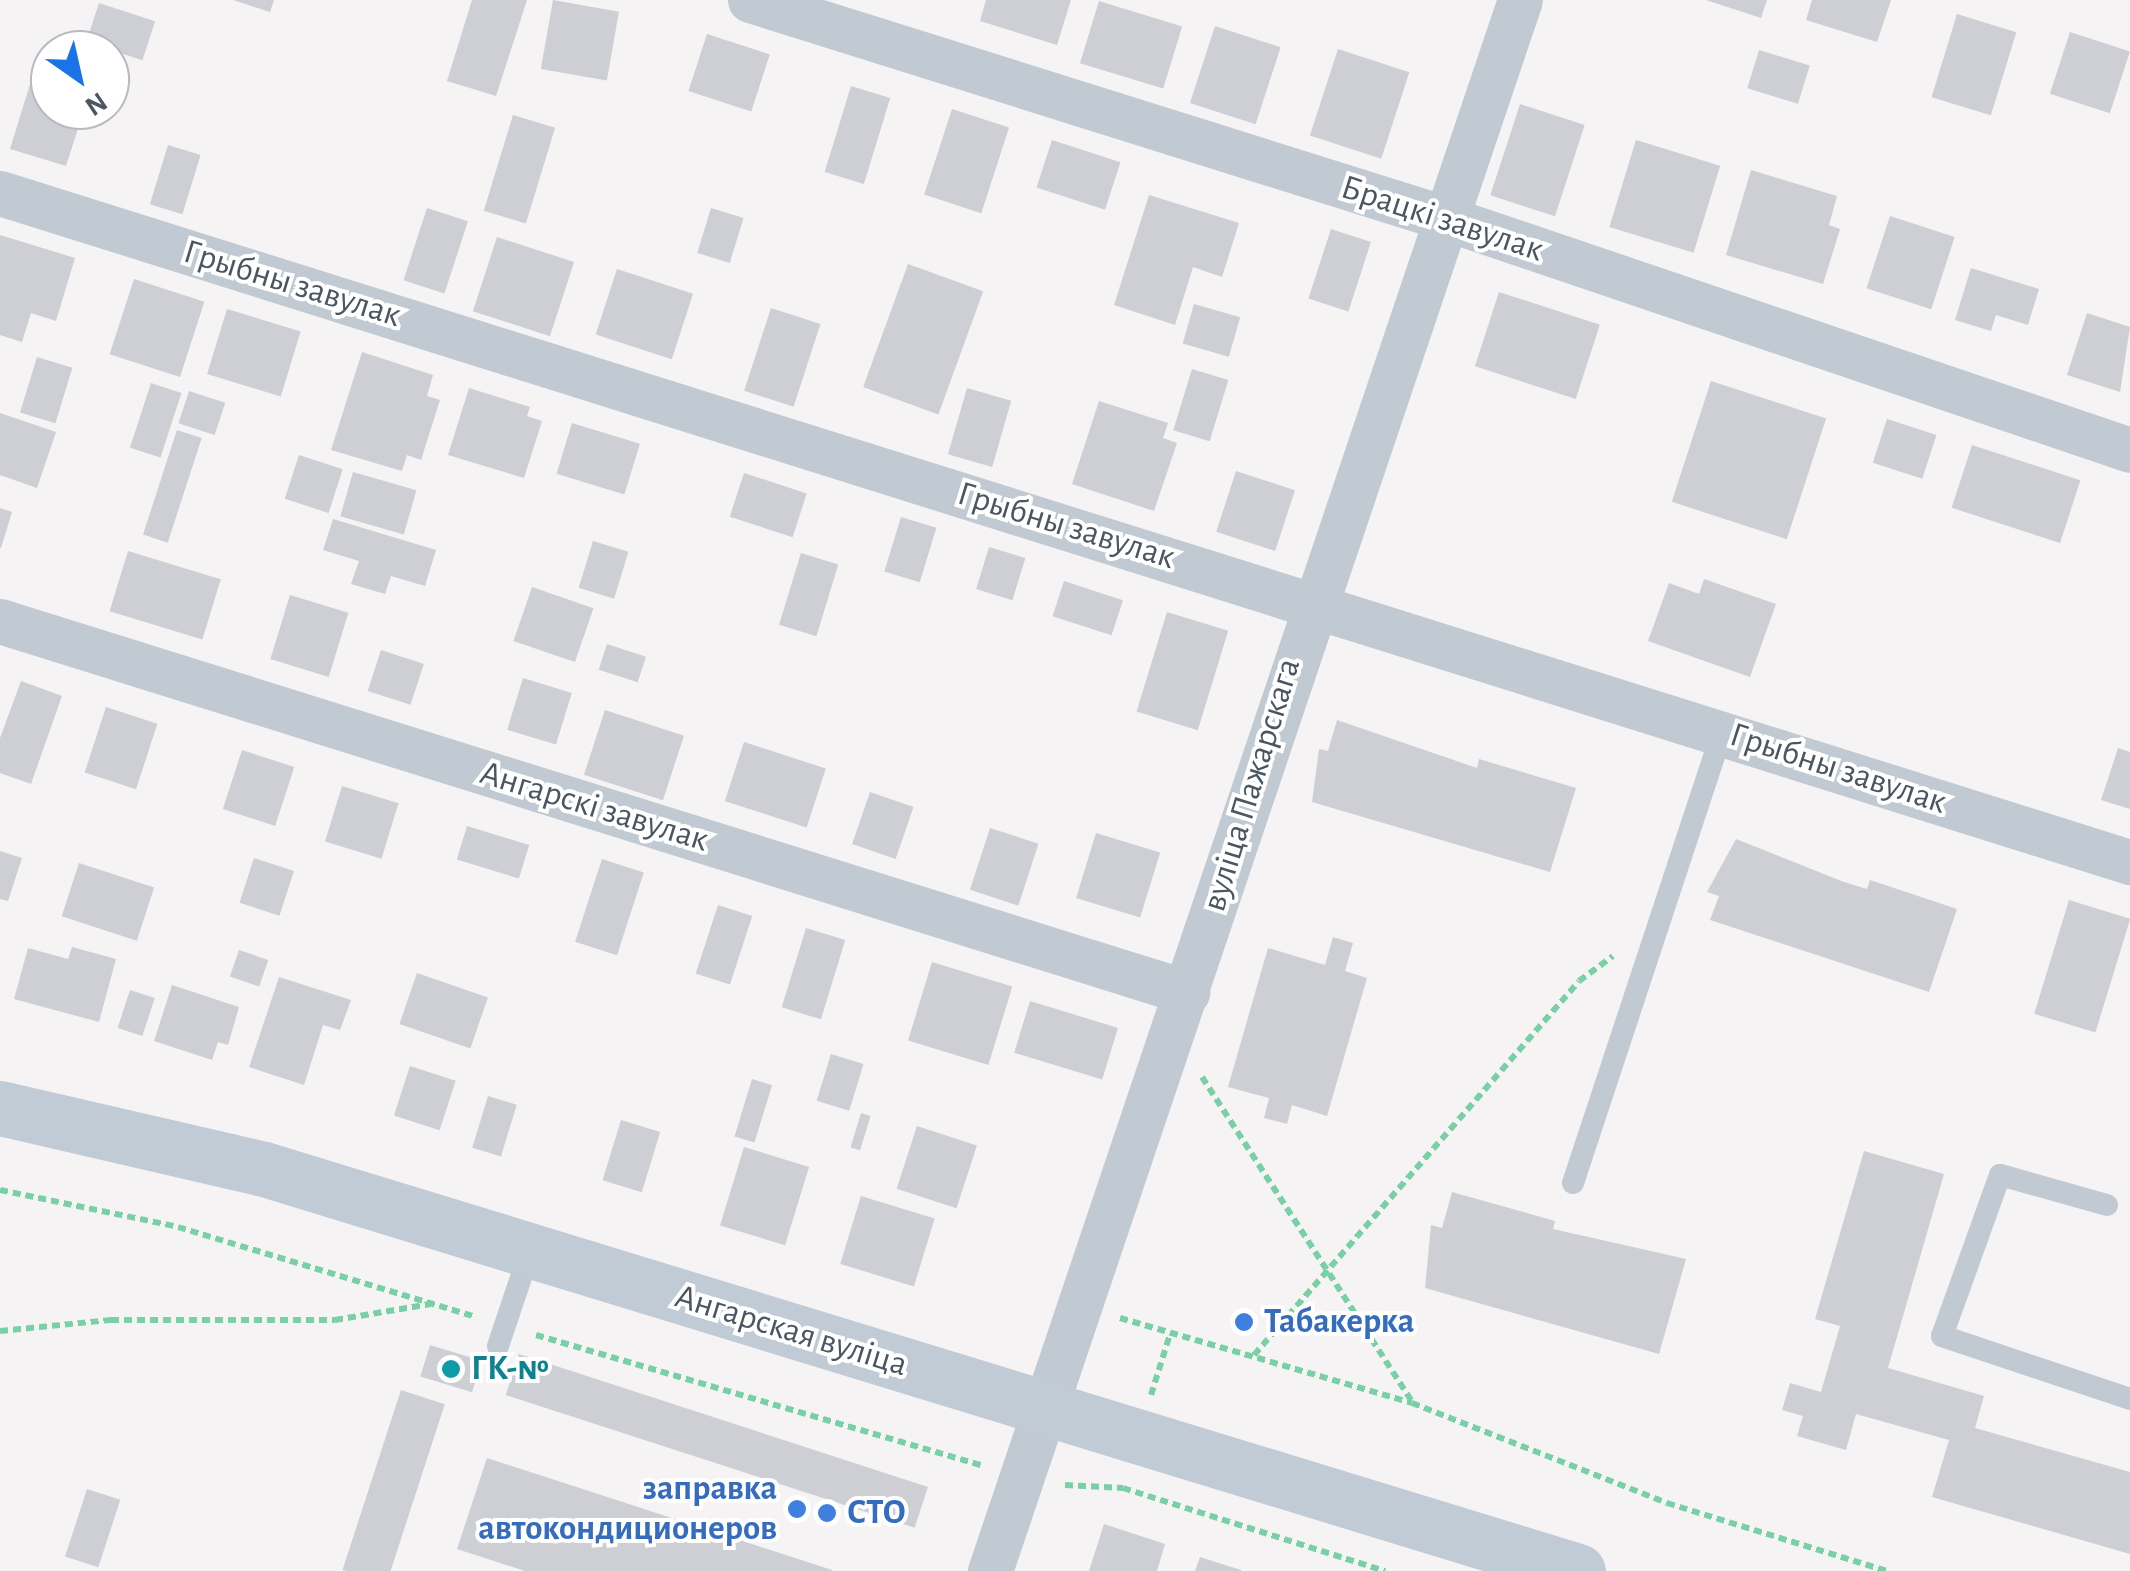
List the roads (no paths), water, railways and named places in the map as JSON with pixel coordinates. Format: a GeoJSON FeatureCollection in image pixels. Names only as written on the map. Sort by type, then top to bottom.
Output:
{"type":"FeatureCollection","features":[{"type":"Feature","properties":{"kind":"street","name":"Брацкі завулак"},"geometry":{"type":"LineString","coordinates":[[750,0],[1448,219],[2130,450]]}},
{"type":"Feature","properties":{"kind":"street","name":"вуліца Пажарскага"},"geometry":{"type":"LineString","coordinates":[[990,1571],[1187,992],[1310,602],[1448,219],[1520,0]]}},
{"type":"Feature","properties":{"kind":"street","name":"Грыбны завулак"},"geometry":{"type":"LineString","coordinates":[[0,193],[2130,862]]}},
{"type":"Feature","properties":{"kind":"street","name":"Ангарскі завулак"},"geometry":{"type":"LineString","coordinates":[[0,621],[1187,992]]}},
{"type":"Feature","properties":{"kind":"street","name":"Ангарская вуліца"},"geometry":{"type":"LineString","coordinates":[[0,1108],[264,1168],[1578,1571]]}},
{"type":"Feature","properties":{"kind":"lane"},"geometry":{"type":"LineString","coordinates":[[1574,1183],[1722,733]]}},
{"type":"Feature","properties":{"kind":"lane"},"geometry":{"type":"LineString","coordinates":[[2107,1205],[2000,1176],[1942,1336],[2130,1398]]}},
{"type":"Feature","properties":{"kind":"lane"},"geometry":{"type":"LineString","coordinates":[[501,1336],[530,1250]]}},
{"type":"Feature","properties":{"kind":"place","name":"Табакерка"},"geometry":{"type":"Point","coordinates":[1244,1322]}},
{"type":"Feature","properties":{"kind":"place","name":"ГК-№"},"geometry":{"type":"Point","coordinates":[451,1369]}},
{"type":"Feature","properties":{"kind":"place","name":"заправка автокондиционеров"},"geometry":{"type":"Point","coordinates":[797,1509]}},
{"type":"Feature","properties":{"kind":"place","name":"СТО"},"geometry":{"type":"Point","coordinates":[827,1513]}}]}
